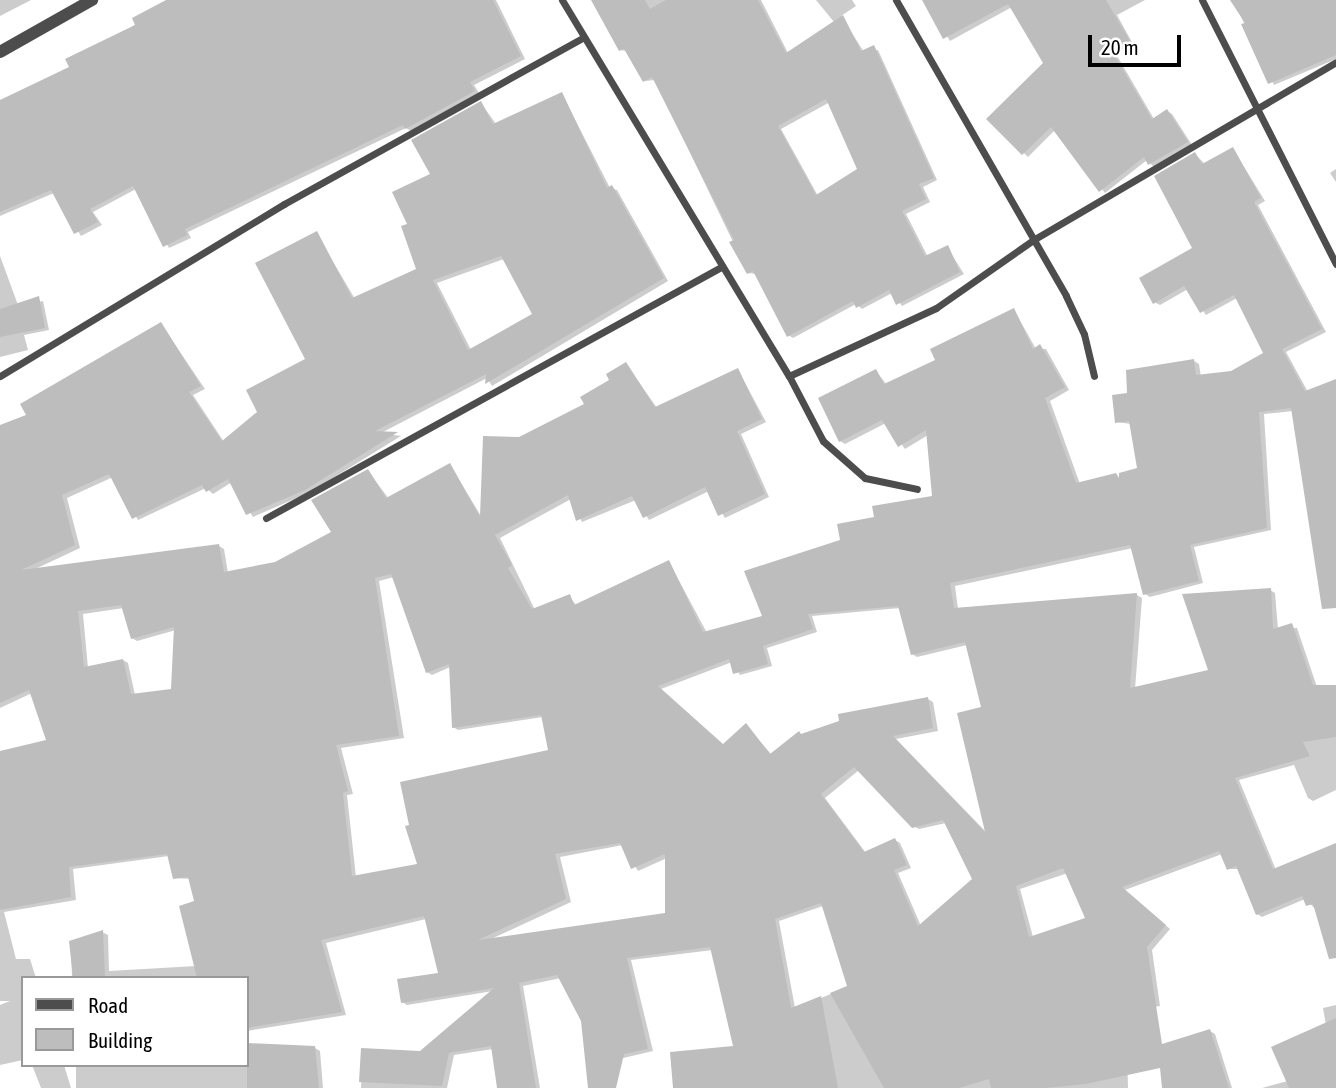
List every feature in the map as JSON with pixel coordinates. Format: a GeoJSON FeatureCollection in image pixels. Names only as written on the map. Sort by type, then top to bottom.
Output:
{"type":"FeatureCollection","features":[{"type":"Feature","properties":{"kind":"street"},"geometry":{"type":"LineString","coordinates":[[0,52],[92,0]]}},
{"type":"Feature","properties":{"kind":"street"},"geometry":{"type":"LineString","coordinates":[[562,0],[789,376],[823,441],[840,460],[865,478],[917,489]]}},
{"type":"Feature","properties":{"kind":"street"},"geometry":{"type":"LineString","coordinates":[[896,0],[1034,240],[1084,334],[1094,376]]}},
{"type":"Feature","properties":{"kind":"street"},"geometry":{"type":"LineString","coordinates":[[1202,0],[1258,105],[1336,264]]}},
{"type":"Feature","properties":{"kind":"street"},"geometry":{"type":"LineString","coordinates":[[0,376],[284,204],[584,37]]}},
{"type":"Feature","properties":{"kind":"street"},"geometry":{"type":"LineString","coordinates":[[789,376],[936,308],[1034,240],[1258,105],[1336,62]]}},
{"type":"Feature","properties":{"kind":"street"},"geometry":{"type":"LineString","coordinates":[[266,518],[721,267]]}},
{"type":"Feature","properties":{"kind":"building"},"geometry":{"type":"Polygon","coordinates":[[[166,0],[493,0],[521,56],[470,82],[475,91],[405,129],[403,125],[185,229],[187,235],[163,247],[133,186],[90,209],[98,222],[74,234],[51,190],[0,212],[0,100],[69,67],[65,59],[135,25],[132,18],[166,0]]]}},
{"type":"Feature","properties":{"kind":"building"},"geometry":{"type":"Polygon","coordinates":[[[591,0],[645,0],[650,9],[666,0],[758,0],[786,53],[843,15],[861,51],[874,45],[934,178],[919,184],[926,199],[902,211],[925,256],[948,245],[960,272],[896,305],[889,290],[856,308],[853,301],[787,337],[753,271],[747,274],[729,242],[734,240],[652,77],[643,82],[624,49],[619,51],[591,0]],[[826,99],[778,126],[816,195],[857,169],[826,99]]]}},
{"type":"Feature","properties":{"kind":"building"},"geometry":{"type":"Polygon","coordinates":[[[922,0],[1106,0],[1130,41],[1112,51],[1152,119],[1167,109],[1188,142],[1148,165],[1144,157],[1099,192],[1051,127],[1022,155],[986,119],[1043,63],[1008,4],[943,39],[922,0]]]}},
{"type":"Feature","properties":{"kind":"building"},"geometry":{"type":"Polygon","coordinates":[[[1230,0],[1336,0],[1336,55],[1268,84],[1241,24],[1245,23],[1230,0]]]}},
{"type":"Feature","properties":{"kind":"building"},"geometry":{"type":"Polygon","coordinates":[[[562,92],[607,188],[612,185],[664,278],[485,384],[486,374],[375,431],[398,432],[305,490],[246,515],[228,479],[206,492],[202,485],[132,519],[109,474],[62,495],[75,545],[21,570],[219,544],[224,572],[275,562],[331,532],[311,500],[368,469],[386,498],[450,463],[480,517],[483,436],[519,437],[584,404],[580,397],[609,380],[606,374],[626,362],[655,407],[738,368],[762,419],[737,431],[765,494],[718,516],[705,487],[643,518],[632,496],[576,521],[568,495],[495,535],[512,565],[508,568],[532,609],[570,594],[574,605],[669,560],[703,632],[762,616],[744,571],[840,540],[837,524],[874,517],[872,506],[932,496],[926,430],[898,447],[882,420],[839,442],[818,398],[876,369],[884,384],[935,360],[930,349],[1014,308],[1033,349],[1040,344],[1065,387],[1045,398],[1076,483],[1116,473],[1119,478],[1119,473],[1137,468],[1129,421],[1115,423],[1112,395],[1127,393],[1126,370],[1194,359],[1196,375],[1231,371],[1263,353],[1234,295],[1200,313],[1184,286],[1153,304],[1139,278],[1192,248],[1154,176],[1195,152],[1202,164],[1233,147],[1261,198],[1254,202],[1322,329],[1282,349],[1305,391],[1336,379],[1336,608],[1322,609],[1291,408],[1259,412],[1267,528],[1190,545],[1199,581],[1143,595],[1130,545],[950,583],[954,608],[1137,593],[1130,688],[1208,670],[1182,594],[1271,588],[1273,629],[1292,623],[1313,685],[1336,685],[1336,737],[1303,742],[1310,756],[1235,778],[1273,869],[1336,843],[1336,958],[1329,959],[1313,904],[1306,906],[1302,896],[1256,915],[1236,866],[1227,870],[1219,851],[1122,887],[1166,925],[1147,947],[1162,1044],[1210,1029],[1229,1088],[1162,1088],[1160,1068],[1086,1084],[1045,1088],[991,1088],[989,1079],[959,1088],[884,1088],[830,993],[847,986],[821,903],[775,919],[791,1008],[821,996],[838,1088],[673,1088],[670,1052],[733,1046],[710,947],[627,958],[648,1049],[624,1054],[616,1088],[588,1088],[581,1021],[557,975],[519,983],[536,1088],[497,1088],[491,1046],[449,1053],[442,1086],[359,1082],[361,1048],[420,1051],[494,988],[401,1003],[397,979],[438,973],[424,916],[321,940],[342,1012],[248,1028],[248,976],[196,976],[179,906],[194,901],[188,877],[173,879],[167,854],[69,867],[71,897],[0,910],[0,751],[46,740],[29,690],[0,703],[0,425],[26,415],[20,404],[161,322],[201,386],[189,392],[222,441],[257,412],[246,390],[305,359],[255,263],[317,231],[352,298],[416,269],[401,226],[407,224],[392,192],[430,174],[411,140],[481,101],[493,124],[562,92]],[[501,256],[433,280],[468,350],[532,314],[501,256]],[[391,574],[375,578],[399,736],[336,745],[348,791],[343,793],[352,876],[417,864],[405,826],[409,825],[400,782],[548,750],[541,715],[452,728],[449,664],[426,673],[391,574]],[[121,605],[78,611],[84,667],[123,659],[131,694],[171,689],[174,627],[131,639],[121,605]],[[898,606],[808,614],[813,629],[763,646],[768,664],[733,674],[729,659],[658,686],[723,744],[746,723],[770,754],[799,731],[801,734],[839,721],[838,714],[928,697],[933,728],[893,736],[985,832],[957,713],[981,707],[965,642],[911,655],[898,606]],[[854,767],[821,794],[864,852],[895,838],[907,865],[894,870],[918,926],[972,879],[943,820],[912,828],[854,767]],[[620,843],[555,854],[566,899],[478,940],[665,913],[665,854],[631,869],[620,843]],[[1063,868],[1016,886],[1029,937],[1085,918],[1063,868]]]}},
{"type":"Feature","properties":{"kind":"building"},"geometry":{"type":"Polygon","coordinates":[[[39,296],[45,328],[0,337],[0,309],[39,296]]]}},
{"type":"Feature","properties":{"kind":"building"},"geometry":{"type":"Polygon","coordinates":[[[103,930],[105,976],[73,976],[69,941],[103,930]]]}},
{"type":"Feature","properties":{"kind":"building"},"geometry":{"type":"Polygon","coordinates":[[[1336,1018],[1336,1088],[1289,1088],[1271,1047],[1336,1018]]]}},
{"type":"Feature","properties":{"kind":"building"},"geometry":{"type":"Polygon","coordinates":[[[248,1043],[315,1046],[319,1088],[247,1088],[248,1043]]]}}]}
